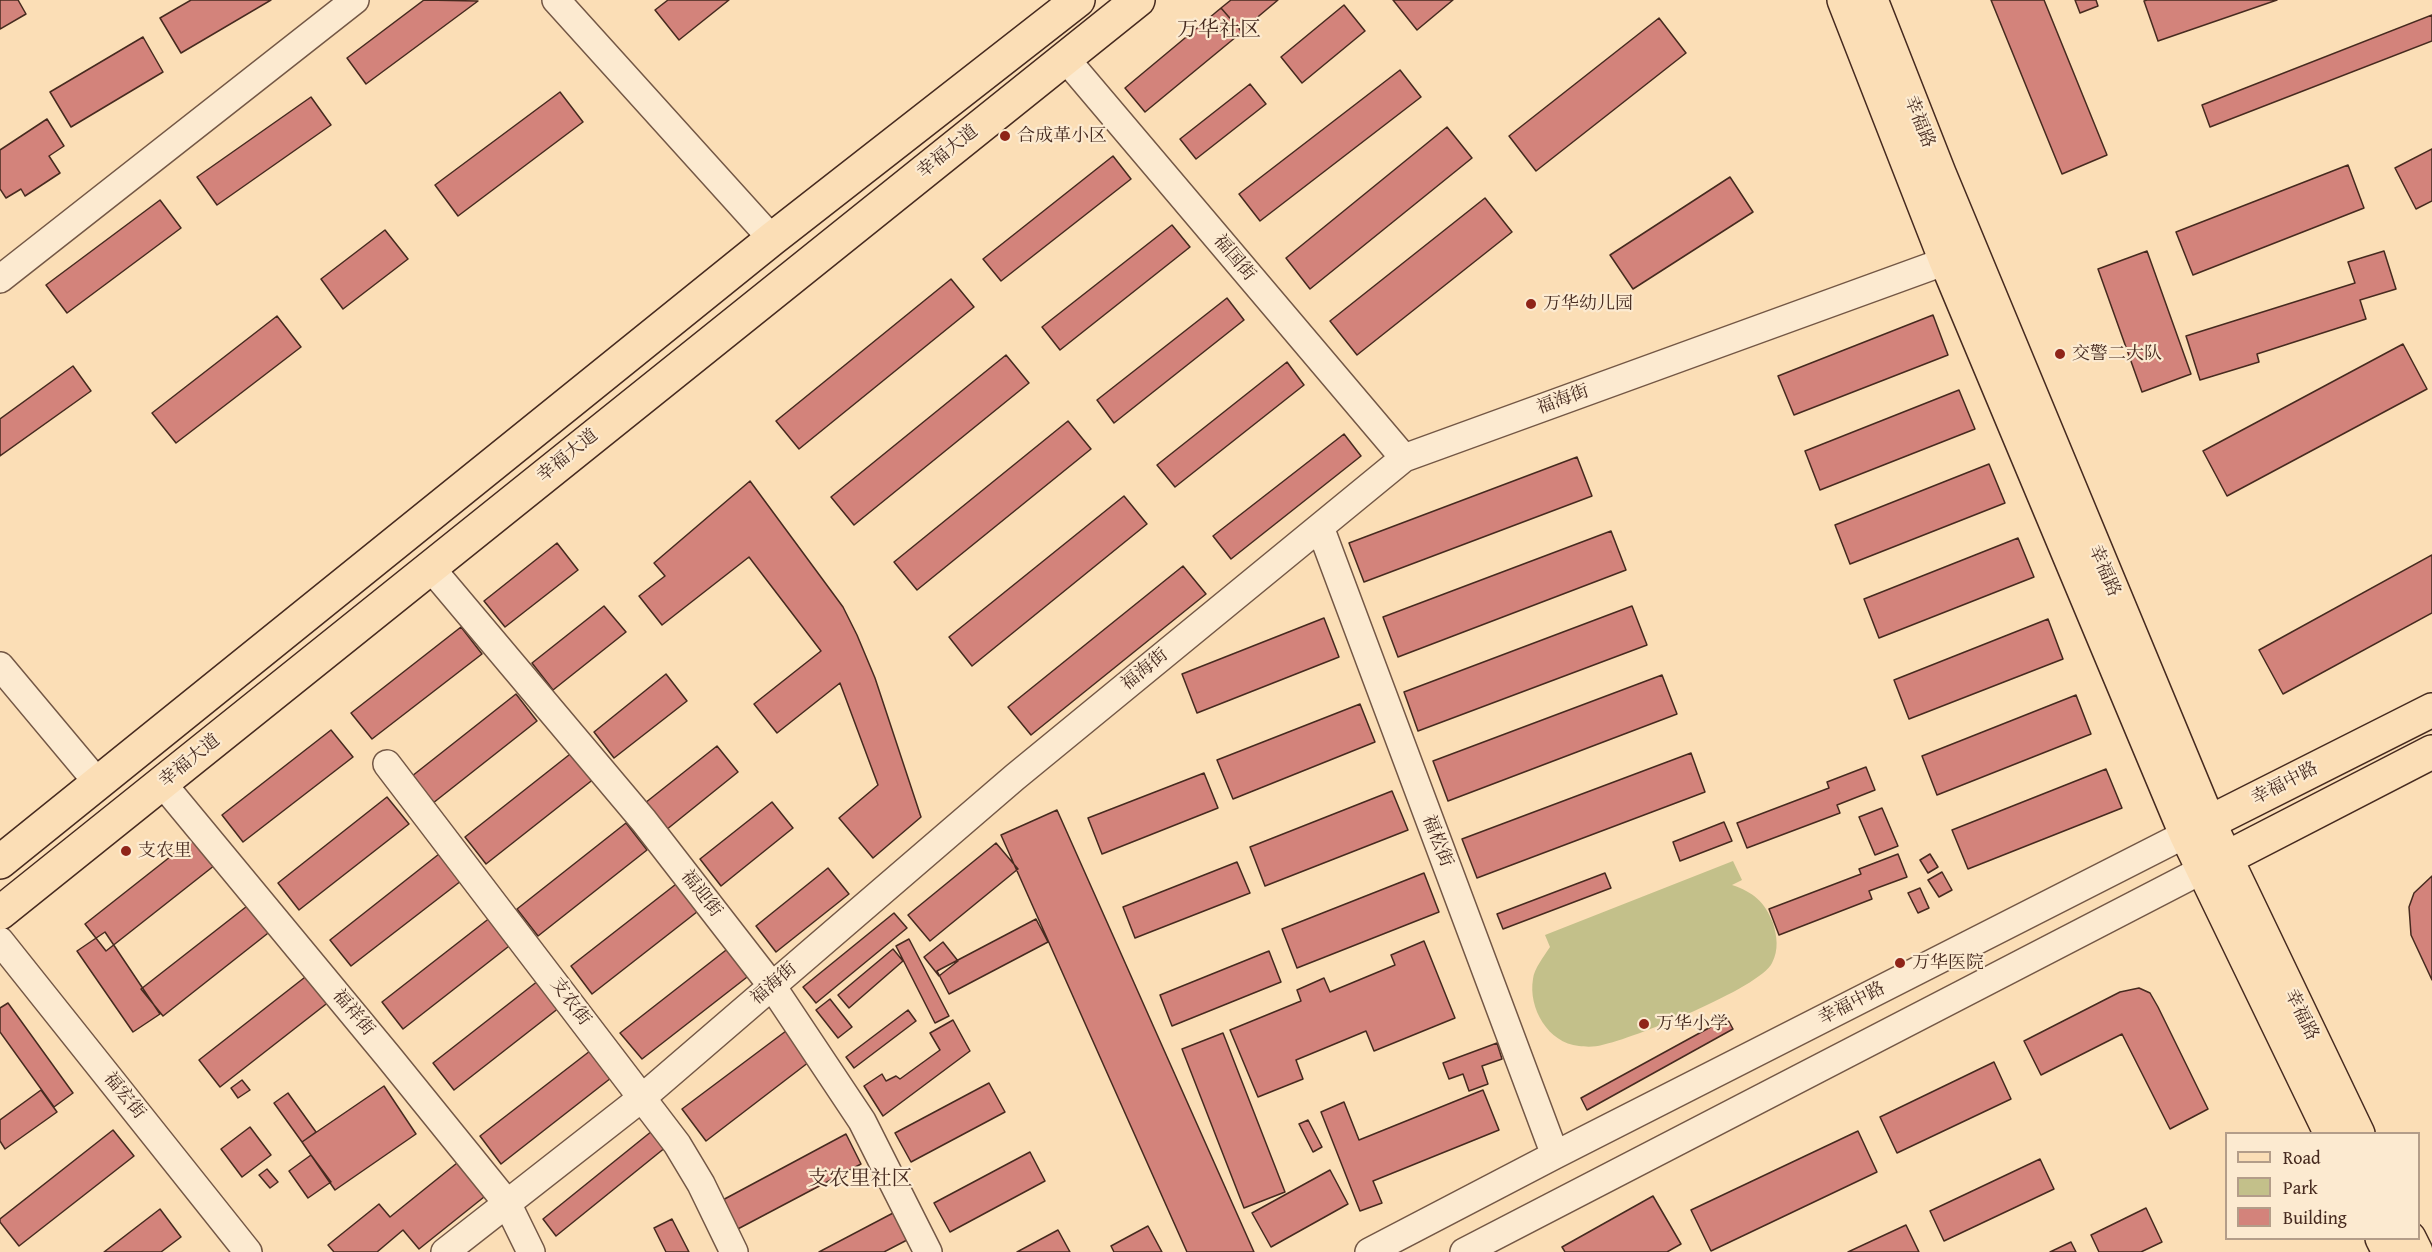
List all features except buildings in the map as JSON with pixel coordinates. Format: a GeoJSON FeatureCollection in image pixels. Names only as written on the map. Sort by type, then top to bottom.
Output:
{"type":"FeatureCollection","features":[{"type":"Feature","properties":{"kind":"main road"},"geometry":{"type":"LineString","coordinates":[[0,862],[772,239],[1078,0]]}},
{"type":"Feature","properties":{"kind":"main road","name":"幸福大道"},"geometry":{"type":"LineString","coordinates":[[0,913],[1138,0]]}},
{"type":"Feature","properties":{"kind":"main road","name":"幸福路"},"geometry":{"type":"LineString","coordinates":[[1844,0],[1946,261],[2214,864],[2330,1132]]}},
{"type":"Feature","properties":{"kind":"main road","name":"幸福路"},"geometry":{"type":"LineString","coordinates":[[1871,0],[2197,828]]}},
{"type":"Feature","properties":{"kind":"main road","name":"幸福中路"},"geometry":{"type":"LineString","coordinates":[[2197,828],[2432,710]]}},
{"type":"Feature","properties":{"kind":"main road"},"geometry":{"type":"LineString","coordinates":[[2214,864],[2432,752]]}},
{"type":"Feature","properties":{"kind":"main road","name":"幸福路"},"geometry":{"type":"LineString","coordinates":[[2214,864],[2357,1132]]}},
{"type":"Feature","properties":{"kind":"street"},"geometry":{"type":"LineString","coordinates":[[0,279],[355,0]]}},
{"type":"Feature","properties":{"kind":"street"},"geometry":{"type":"LineString","coordinates":[[555,0],[772,239]]}},
{"type":"Feature","properties":{"kind":"street","name":"福国街"},"geometry":{"type":"LineString","coordinates":[[1065,58],[1404,458]]}},
{"type":"Feature","properties":{"kind":"street","name":"福海街"},"geometry":{"type":"LineString","coordinates":[[445,1252],[643,1097],[1015,777],[1404,458],[1946,261]]}},
{"type":"Feature","properties":{"kind":"street","name":"福松街"},"geometry":{"type":"LineString","coordinates":[[1320,527],[1555,1155]]}},
{"type":"Feature","properties":{"kind":"street","name":"福迎街"},"geometry":{"type":"LineString","coordinates":[[430,567],[644,821],[772,986],[862,1121],[928,1252]]}},
{"type":"Feature","properties":{"kind":"street"},"geometry":{"type":"LineString","coordinates":[[0,666],[98,783]]}},
{"type":"Feature","properties":{"kind":"street","name":"支农街"},"geometry":{"type":"LineString","coordinates":[[387,764],[643,1097],[689,1164],[734,1252]]}},
{"type":"Feature","properties":{"kind":"street","name":"福祥街"},"geometry":{"type":"LineString","coordinates":[[162,783],[507,1203],[531,1252]]}},
{"type":"Feature","properties":{"kind":"street","name":"幸福中路"},"geometry":{"type":"LineString","coordinates":[[1369,1252],[2197,828]]}},
{"type":"Feature","properties":{"kind":"street"},"geometry":{"type":"LineString","coordinates":[[1464,1252],[2214,864]]}},
{"type":"Feature","properties":{"kind":"street","name":"福宏街"},"geometry":{"type":"LineString","coordinates":[[0,941],[248,1252]]}},
{"type":"Feature","properties":{"kind":"green space"},"geometry":{"type":"Polygon","coordinates":[[[1733,861],[1742,880],[1732,885],[1746,891],[1762,904],[1774,928],[1776,953],[1772,963],[1762,973],[1745,986],[1694,1011],[1600,1046],[1585,1047],[1568,1043],[1550,1031],[1537,1012],[1532,990],[1535,971],[1550,947],[1545,935],[1733,861]]]}},
{"type":"Feature","properties":{"kind":"place","name":"合成革小区"},"geometry":{"type":"Point","coordinates":[1005,136]}},
{"type":"Feature","properties":{"kind":"place","name":"万华幼儿园"},"geometry":{"type":"Point","coordinates":[1531,304]}},
{"type":"Feature","properties":{"kind":"place","name":"交警二大队"},"geometry":{"type":"Point","coordinates":[2060,354]}},
{"type":"Feature","properties":{"kind":"place","name":"支农里"},"geometry":{"type":"Point","coordinates":[126,851]}},
{"type":"Feature","properties":{"kind":"place","name":"万华医院"},"geometry":{"type":"Point","coordinates":[1900,963]}},
{"type":"Feature","properties":{"kind":"place","name":"万华小学"},"geometry":{"type":"Point","coordinates":[1644,1024]}},
{"type":"Feature","properties":{"kind":"district","name":"万华社区"},"geometry":{"type":"Point","coordinates":[1219,31]}},
{"type":"Feature","properties":{"kind":"district","name":"支农里社区"},"geometry":{"type":"Point","coordinates":[860,1180]}}]}
